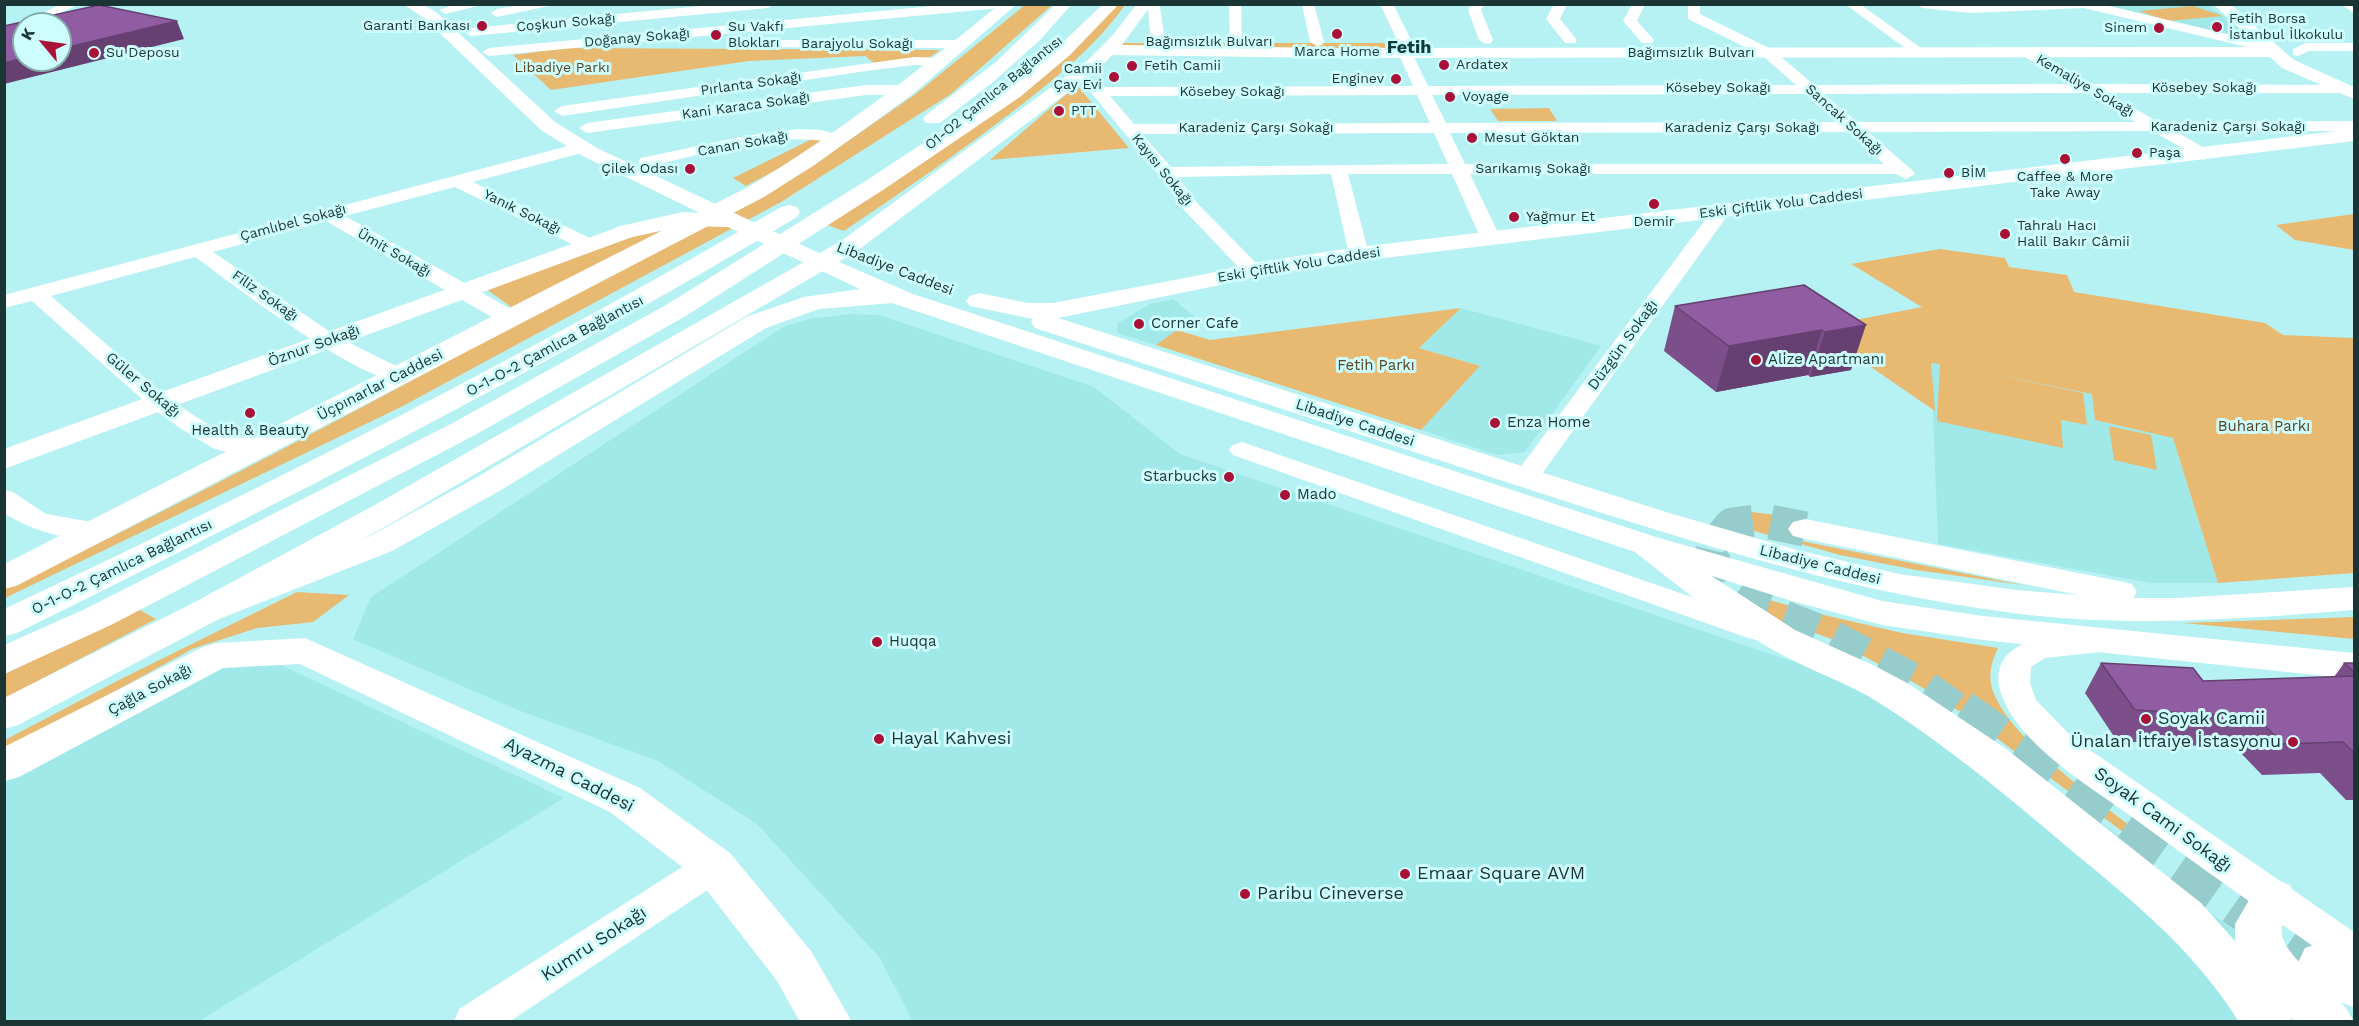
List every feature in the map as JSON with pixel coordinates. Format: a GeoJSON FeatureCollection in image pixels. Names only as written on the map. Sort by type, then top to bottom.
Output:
{"type":"FeatureCollection","features":[{"type":"Feature","properties":{"kind":"main road","name":"Libadiye Caddesi"},"geometry":{"type":"LineString","coordinates":[[410,4],[430,15],[484,59],[562,111],[585,137],[660,185],[750,228],[887,284],[1790,559],[1899,585],[1963,595],[2066,606],[2179,610],[2355,599]]}},
{"type":"Feature","properties":{"kind":"main road","name":"Üçpınarlar Caddesi"},"geometry":{"type":"LineString","coordinates":[[4,578],[756,192],[838,139],[906,90],[1010,4]]}},
{"type":"Feature","properties":{"kind":"main road","name":"O-1-O-2 Çamlıca Bağlantısı"},"geometry":{"type":"LineString","coordinates":[[4,624],[282,491],[574,338],[708,262],[901,142],[984,84],[1036,37],[1065,4]]}},
{"type":"Feature","properties":{"kind":"main road","name":"O1-O2 Çamlıca Bağlantısı"},"geometry":{"type":"LineString","coordinates":[[919,154],[1004,88],[1057,42],[1093,4]]}},
{"type":"Feature","properties":{"kind":"main road"},"geometry":{"type":"LineString","coordinates":[[919,154],[1013,93],[1064,51],[1112,4]]}},
{"type":"Feature","properties":{"kind":"main road"},"geometry":{"type":"LineString","coordinates":[[4,715],[206,611],[383,514],[849,246],[886,221],[1106,52],[1145,4]]}},
{"type":"Feature","properties":{"kind":"main road"},"geometry":{"type":"LineString","coordinates":[[2220,4],[2282,51]]}},
{"type":"Feature","properties":{"kind":"main road"},"geometry":{"type":"LineString","coordinates":[[2236,4],[2282,51],[2288,64],[2351,88]]}},
{"type":"Feature","properties":{"kind":"main road","name":"Libadiye Caddesi"},"geometry":{"type":"LineString","coordinates":[[445,11],[471,33],[484,59],[548,126],[612,146],[723,195],[836,248],[887,284],[979,301],[1066,337],[1647,545],[1805,593],[1882,613],[1983,628],[2355,666]]}},
{"type":"Feature","properties":{"kind":"main road","name":"Bağımsızlık Bulvarı"},"geometry":{"type":"LineString","coordinates":[[1106,52],[1158,42],[1317,42],[1405,47],[1486,40],[2201,39],[2282,51]]}},
{"type":"Feature","properties":{"kind":"main road","name":"Bağımsızlık Bulvarı"},"geometry":{"type":"LineString","coordinates":[[1106,52],[1405,47],[1768,53],[2282,51]]}},
{"type":"Feature","properties":{"kind":"main road","name":"Eski Çiftlik Yolu Caddesi"},"geometry":{"type":"LineString","coordinates":[[1211,280],[1252,270],[1359,254],[1921,186],[2204,155],[2354,133]]}},
{"type":"Feature","properties":{"kind":"main road","name":"O-1-O-2 Çamlıca Bağlantısı"},"geometry":{"type":"LineString","coordinates":[[4,661],[98,617],[462,430],[675,311],[875,185],[919,154]]}},
{"type":"Feature","properties":{"kind":"main road"},"geometry":{"type":"LineString","coordinates":[[624,232],[645,222],[668,206],[671,198],[660,185]]}},
{"type":"Feature","properties":{"kind":"main road"},"geometry":{"type":"LineString","coordinates":[[624,232],[673,220],[715,221],[750,228]]}},
{"type":"Feature","properties":{"kind":"main road","name":"Öznur Sokağı"},"geometry":{"type":"LineString","coordinates":[[4,460],[624,232]]}},
{"type":"Feature","properties":{"kind":"main road"},"geometry":{"type":"LineString","coordinates":[[979,301],[1028,311],[1047,311],[1211,280]]}},
{"type":"Feature","properties":{"kind":"main road"},"geometry":{"type":"LineString","coordinates":[[1066,337],[1137,306],[1211,280]]}},
{"type":"Feature","properties":{"kind":"main road"},"geometry":{"type":"LineString","coordinates":[[206,611],[380,543],[490,483],[757,322],[788,307],[844,297],[887,284]]}},
{"type":"Feature","properties":{"kind":"main road"},"geometry":{"type":"LineString","coordinates":[[1066,337],[1092,309],[1124,297]]}},
{"type":"Feature","properties":{"kind":"main road"},"geometry":{"type":"LineString","coordinates":[[1805,529],[2130,594],[2234,607]]}},
{"type":"Feature","properties":{"kind":"main road"},"geometry":{"type":"LineString","coordinates":[[1647,545],[1697,583],[1782,639],[1861,675],[1895,694],[1999,766],[2184,916],[2237,976],[2267,1022]]}},
{"type":"Feature","properties":{"kind":"main road","name":"Çağla Sokağı"},"geometry":{"type":"LineString","coordinates":[[4,766],[216,656],[304,651]]}},
{"type":"Feature","properties":{"kind":"main road","name":"Ayazma Caddesi"},"geometry":{"type":"LineString","coordinates":[[304,651],[625,800],[714,866],[794,966],[827,1022]]}},
{"type":"Feature","properties":{"kind":"main road"},"geometry":{"type":"LineString","coordinates":[[2274,898],[2258,926],[2258,943],[2279,973],[2330,1022]]}},
{"type":"Feature","properties":{"kind":"street"},"geometry":{"type":"LineString","coordinates":[[54,12],[73,4]]}},
{"type":"Feature","properties":{"kind":"street"},"geometry":{"type":"LineString","coordinates":[[445,11],[480,4]]}},
{"type":"Feature","properties":{"kind":"street"},"geometry":{"type":"LineString","coordinates":[[445,11],[552,4]]}},
{"type":"Feature","properties":{"kind":"street","name":"Coşkun Sokağı"},"geometry":{"type":"LineString","coordinates":[[471,33],[768,4]]}},
{"type":"Feature","properties":{"kind":"street","name":"Doğanay Sokağı"},"geometry":{"type":"LineString","coordinates":[[484,59],[574,44],[884,24],[940,7],[1000,4]]}},
{"type":"Feature","properties":{"kind":"street"},"geometry":{"type":"LineString","coordinates":[[1150,4],[1154,7],[1158,42]]}},
{"type":"Feature","properties":{"kind":"street"},"geometry":{"type":"LineString","coordinates":[[1235,4],[1237,43]]}},
{"type":"Feature","properties":{"kind":"street"},"geometry":{"type":"LineString","coordinates":[[1308,4],[1317,42]]}},
{"type":"Feature","properties":{"kind":"street"},"geometry":{"type":"LineString","coordinates":[[1386,4],[1437,127],[1491,239]]}},
{"type":"Feature","properties":{"kind":"street"},"geometry":{"type":"LineString","coordinates":[[1479,4],[1474,10],[1486,40]]}},
{"type":"Feature","properties":{"kind":"street"},"geometry":{"type":"LineString","coordinates":[[1561,4],[1553,19],[1570,40]]}},
{"type":"Feature","properties":{"kind":"street"},"geometry":{"type":"LineString","coordinates":[[1639,4],[1630,21],[1647,40]]}},
{"type":"Feature","properties":{"kind":"street","name":"Sancak Sokağı"},"geometry":{"type":"LineString","coordinates":[[1695,4],[1693,16],[1768,53],[1921,186]]}},
{"type":"Feature","properties":{"kind":"street"},"geometry":{"type":"LineString","coordinates":[[1851,4],[1921,53]]}},
{"type":"Feature","properties":{"kind":"street"},"geometry":{"type":"LineString","coordinates":[[1922,4],[1971,9],[2081,5],[2226,36],[2282,51],[2306,47],[2355,47]]}},
{"type":"Feature","properties":{"kind":"street"},"geometry":{"type":"LineString","coordinates":[[2346,4],[2355,9]]}},
{"type":"Feature","properties":{"kind":"street","name":"Barajyolu Sokağı"},"geometry":{"type":"LineString","coordinates":[[574,44],[884,24],[959,44]]}},
{"type":"Feature","properties":{"kind":"street"},"geometry":{"type":"LineString","coordinates":[[1096,92],[1085,78],[1106,52]]}},
{"type":"Feature","properties":{"kind":"street","name":"Kemaliye Sokağı"},"geometry":{"type":"LineString","coordinates":[[2028,53],[2204,155]]}},
{"type":"Feature","properties":{"kind":"street","name":"Pırlanta Sokağı"},"geometry":{"type":"LineString","coordinates":[[562,111],[866,67],[914,61],[940,62]]}},
{"type":"Feature","properties":{"kind":"street","name":"Kösebey Sokağı"},"geometry":{"type":"LineString","coordinates":[[1096,92],[1422,89],[2351,88]]}},
{"type":"Feature","properties":{"kind":"street","name":"Kani Karaca Sokağı"},"geometry":{"type":"LineString","coordinates":[[585,137],[866,90],[906,90]]}},
{"type":"Feature","properties":{"kind":"street","name":"Kayısı Sokağı"},"geometry":{"type":"LineString","coordinates":[[1096,92],[1166,172],[1191,207],[1252,270]]}},
{"type":"Feature","properties":{"kind":"street","name":"Karadeniz Çarşı Sokağı"},"geometry":{"type":"LineString","coordinates":[[1129,129],[2157,127],[2354,133]]}},
{"type":"Feature","properties":{"kind":"street","name":"Canan Sokağı"},"geometry":{"type":"LineString","coordinates":[[647,162],[779,136],[816,134],[838,139]]}},
{"type":"Feature","properties":{"kind":"street","name":"Çamlıbel Sokağı"},"geometry":{"type":"LineString","coordinates":[[4,302],[455,180],[585,137]]}},
{"type":"Feature","properties":{"kind":"street"},"geometry":{"type":"LineString","coordinates":[[1338,169],[1359,254]]}},
{"type":"Feature","properties":{"kind":"street","name":"Sarıkamış Sokağı"},"geometry":{"type":"LineString","coordinates":[[1166,172],[1338,169],[1900,169]]}},
{"type":"Feature","properties":{"kind":"street","name":"Yanık Sokağı"},"geometry":{"type":"LineString","coordinates":[[455,180],[589,245]]}},
{"type":"Feature","properties":{"kind":"street","name":"Düzgün Sokağı"},"geometry":{"type":"LineString","coordinates":[[1525,479],[1721,212]]}},
{"type":"Feature","properties":{"kind":"street","name":"Ümit Sokağı"},"geometry":{"type":"LineString","coordinates":[[327,214],[461,292]]}},
{"type":"Feature","properties":{"kind":"street","name":"Filiz Sokağı"},"geometry":{"type":"LineString","coordinates":[[196,249],[328,340],[398,376]]}},
{"type":"Feature","properties":{"kind":"street"},"geometry":{"type":"LineString","coordinates":[[461,292],[510,318]]}},
{"type":"Feature","properties":{"kind":"street","name":"Güler Sokağı"},"geometry":{"type":"LineString","coordinates":[[36,293],[160,403],[222,443],[264,445]]}},
{"type":"Feature","properties":{"kind":"street"},"geometry":{"type":"LineString","coordinates":[[1242,450],[1782,639]]}},
{"type":"Feature","properties":{"kind":"street"},"geometry":{"type":"LineString","coordinates":[[4,498],[17,511],[49,525],[99,531]]}},
{"type":"Feature","properties":{"kind":"street","name":"Soyak Cami Sokağı"},"geometry":{"type":"LineString","coordinates":[[2128,642],[2044,648],[2027,655],[2017,664],[2014,680],[2018,697],[2030,716],[2094,770],[2212,857],[2274,898],[2344,967]]}},
{"type":"Feature","properties":{"kind":"street","name":"Kumru Sokağı"},"geometry":{"type":"LineString","coordinates":[[474,1022],[714,866]]}},
{"type":"Feature","properties":{"kind":"shaded area","name":"Fetih Borsa İstanbul İlkokulu"},"geometry":{"type":"Polygon","coordinates":[[[2097,5],[2206,5],[2253,35],[2235,36],[2097,5]]]}},
{"type":"Feature","properties":{"kind":"shaded area"},"geometry":{"type":"Polygon","coordinates":[[[1173,299],[1195,317],[1156,345],[1117,333],[1118,323],[1150,304],[1173,299]]]}},
{"type":"Feature","properties":{"kind":"shaded area"},"geometry":{"type":"Polygon","coordinates":[[[1461,308],[1601,346],[1525,452],[1497,455],[1421,430],[1480,366],[1419,348],[1461,308]]]}},
{"type":"Feature","properties":{"kind":"shaded area"},"geometry":{"type":"Polygon","coordinates":[[[850,314],[879,315],[1094,387],[1180,454],[1788,660],[1892,679],[2130,843],[2141,864],[2354,1016],[2354,1021],[913,1021],[879,957],[757,824],[658,761],[518,710],[353,639],[371,597],[783,327],[809,319],[850,314]]]}},
{"type":"Feature","properties":{"kind":"shaded area"},"geometry":{"type":"Polygon","coordinates":[[[1931,362],[2092,394],[2095,420],[2173,438],[2218,583],[2150,583],[1938,544],[1931,362]]]}},
{"type":"Feature","properties":{"kind":"shaded area"},"geometry":{"type":"Polygon","coordinates":[[[281,665],[564,798],[199,1021],[5,1022],[4,783],[214,667],[281,665]]]}},
{"type":"Feature","properties":{"kind":"green space"},"geometry":{"type":"Polygon","coordinates":[[[1025,5],[1052,5],[951,94],[781,202],[401,407],[5,598],[5,589],[325,427],[851,139],[917,93],[1025,5]]]}},
{"type":"Feature","properties":{"kind":"green space"},"geometry":{"type":"Polygon","coordinates":[[[1117,5],[1125,5],[1088,48],[974,141],[844,231],[827,225],[1117,5]]]}},
{"type":"Feature","properties":{"kind":"green space"},"geometry":{"type":"Polygon","coordinates":[[[2193,6],[2223,16],[2168,21],[2139,11],[2193,6]]]}},
{"type":"Feature","properties":{"kind":"green space"},"geometry":{"type":"Polygon","coordinates":[[[1123,43],[1388,43],[1390,50],[1121,49],[1123,43]]]}},
{"type":"Feature","properties":{"kind":"green space","name":"Libadiye Parkı"},"geometry":{"type":"Polygon","coordinates":[[[565,48],[940,50],[930,57],[874,63],[865,56],[749,61],[551,90],[513,55],[565,48]]]}},
{"type":"Feature","properties":{"kind":"green space"},"geometry":{"type":"Polygon","coordinates":[[[1077,85],[1129,148],[990,160],[1077,85]]]}},
{"type":"Feature","properties":{"kind":"green space"},"geometry":{"type":"Polygon","coordinates":[[[1549,108],[1557,121],[1498,121],[1490,109],[1549,108]]]}},
{"type":"Feature","properties":{"kind":"green space"},"geometry":{"type":"Polygon","coordinates":[[[820,135],[827,139],[799,158],[746,186],[733,178],[820,135]]]}},
{"type":"Feature","properties":{"kind":"green space"},"geometry":{"type":"Polygon","coordinates":[[[2354,214],[2354,250],[2295,240],[2276,225],[2354,214]]]}},
{"type":"Feature","properties":{"kind":"green space"},"geometry":{"type":"Polygon","coordinates":[[[660,227],[669,227],[514,309],[486,289],[660,227]]]}},
{"type":"Feature","properties":{"kind":"green space","name":"Buhara Parkı"},"geometry":{"type":"Polygon","coordinates":[[[1940,249],[2005,258],[2009,267],[2067,275],[2074,292],[2265,323],[2283,335],[2354,338],[2354,573],[2218,583],[2173,438],[2095,420],[2092,394],[1988,373],[2083,393],[2087,425],[2061,420],[2063,448],[1937,421],[1940,364],[1931,363],[1935,411],[1814,328],[1922,307],[1851,264],[1940,249]]]}},
{"type":"Feature","properties":{"kind":"green space","name":"Fetih Parkı"},"geometry":{"type":"Polygon","coordinates":[[[1461,308],[1419,348],[1480,366],[1421,430],[1156,345],[1177,330],[1210,340],[1461,308]]]}},
{"type":"Feature","properties":{"kind":"green space"},"geometry":{"type":"Polygon","coordinates":[[[2109,426],[2151,435],[2157,470],[2114,460],[2109,426]]]}},
{"type":"Feature","properties":{"kind":"green space"},"geometry":{"type":"Polygon","coordinates":[[[1744,511],[1799,518],[1801,541],[2023,585],[1916,570],[1840,555],[1722,522],[1726,513],[1744,511]]]}},
{"type":"Feature","properties":{"kind":"green space"},"geometry":{"type":"Polygon","coordinates":[[[1737,591],[1820,614],[1902,633],[1998,648],[1992,662],[1990,677],[1992,688],[2001,707],[2035,748],[2057,768],[2143,836],[2146,849],[1967,716],[1913,682],[1829,638],[1780,621],[1737,591]]]}},
{"type":"Feature","properties":{"kind":"green space"},"geometry":{"type":"Polygon","coordinates":[[[297,592],[349,595],[313,622],[257,628],[192,649],[5,752],[5,740],[117,681],[297,592]]]}},
{"type":"Feature","properties":{"kind":"green space"},"geometry":{"type":"Polygon","coordinates":[[[138,609],[156,619],[5,698],[5,674],[138,609]]]}},
{"type":"Feature","properties":{"kind":"green space"},"geometry":{"type":"Polygon","coordinates":[[[2354,617],[2354,639],[2183,623],[2354,617]]]}},
{"type":"Feature","properties":{"kind":"building"},"geometry":{"type":"Polygon","coordinates":[[[99,5],[177,21],[72,46],[72,12],[67,12],[99,5]]]}},
{"type":"Feature","properties":{"kind":"building"},"geometry":{"type":"Polygon","coordinates":[[[12,24],[12,61],[4,63],[4,26],[12,24]]]}},
{"type":"Feature","properties":{"kind":"building"},"geometry":{"type":"Polygon","coordinates":[[[1804,285],[1866,325],[1729,346],[1675,306],[1804,285]]]}},
{"type":"Feature","properties":{"kind":"building"},"geometry":{"type":"Polygon","coordinates":[[[2101,663],[2193,668],[2203,681],[2355,676],[2355,754],[2343,742],[2283,744],[2256,717],[2135,710],[2101,663]]]}},
{"type":"Feature","properties":{"kind":"building"},"geometry":{"type":"Polygon","coordinates":[[[2344,663],[2355,663],[2355,673],[2344,663]]]}},
{"type":"Feature","properties":{"kind":"tunnel"},"geometry":{"type":"LineString","coordinates":[[1805,529],[1765,521],[1732,525],[1714,546],[1711,558],[1726,586],[1758,608],[1825,634],[1919,684],[1962,714]]}},
{"type":"Feature","properties":{"kind":"tunnel"},"geometry":{"type":"LineString","coordinates":[[1960,712],[2322,963]]}},
{"type":"Feature","properties":{"kind":"place","name":"Garanti Bankası"},"geometry":{"type":"Point","coordinates":[482,26]}},
{"type":"Feature","properties":{"kind":"place","name":"Fetih Borsa İstanbul İlkokulu"},"geometry":{"type":"Point","coordinates":[2217,27]}},
{"type":"Feature","properties":{"kind":"place","name":"Sinem"},"geometry":{"type":"Point","coordinates":[2159,28]}},
{"type":"Feature","properties":{"kind":"place","name":"Marca Home"},"geometry":{"type":"Point","coordinates":[1337,34]}},
{"type":"Feature","properties":{"kind":"place","name":"Su Vakfı Blokları"},"geometry":{"type":"Point","coordinates":[716,35]}},
{"type":"Feature","properties":{"kind":"place","name":"Su Deposu"},"geometry":{"type":"Point","coordinates":[94,53]}},
{"type":"Feature","properties":{"kind":"place","name":"Ardatex"},"geometry":{"type":"Point","coordinates":[1444,65]}},
{"type":"Feature","properties":{"kind":"place","name":"Fetih Camii"},"geometry":{"type":"Point","coordinates":[1132,66]}},
{"type":"Feature","properties":{"kind":"place","name":"Camii Çay Evi"},"geometry":{"type":"Point","coordinates":[1114,77]}},
{"type":"Feature","properties":{"kind":"place","name":"Enginev"},"geometry":{"type":"Point","coordinates":[1396,79]}},
{"type":"Feature","properties":{"kind":"place","name":"Voyage"},"geometry":{"type":"Point","coordinates":[1450,97]}},
{"type":"Feature","properties":{"kind":"place","name":"PTT"},"geometry":{"type":"Point","coordinates":[1059,111]}},
{"type":"Feature","properties":{"kind":"place","name":"Mesut Göktan"},"geometry":{"type":"Point","coordinates":[1472,138]}},
{"type":"Feature","properties":{"kind":"place","name":"Paşa"},"geometry":{"type":"Point","coordinates":[2137,153]}},
{"type":"Feature","properties":{"kind":"place","name":"Caffee & More Take Away"},"geometry":{"type":"Point","coordinates":[2065,159]}},
{"type":"Feature","properties":{"kind":"place","name":"Çilek Odası"},"geometry":{"type":"Point","coordinates":[690,169]}},
{"type":"Feature","properties":{"kind":"place","name":"BİM"},"geometry":{"type":"Point","coordinates":[1949,173]}},
{"type":"Feature","properties":{"kind":"place","name":"Demir"},"geometry":{"type":"Point","coordinates":[1654,204]}},
{"type":"Feature","properties":{"kind":"place","name":"Yağmur Et"},"geometry":{"type":"Point","coordinates":[1514,217]}},
{"type":"Feature","properties":{"kind":"place","name":"Tahralı Hacı Halil Bakır Câmii"},"geometry":{"type":"Point","coordinates":[2005,234]}},
{"type":"Feature","properties":{"kind":"place","name":"Corner Cafe"},"geometry":{"type":"Point","coordinates":[1139,324]}},
{"type":"Feature","properties":{"kind":"place","name":"Alize Apartmanı"},"geometry":{"type":"Point","coordinates":[1756,360]}},
{"type":"Feature","properties":{"kind":"place","name":"Health & Beauty"},"geometry":{"type":"Point","coordinates":[250,413]}},
{"type":"Feature","properties":{"kind":"place","name":"Enza Home"},"geometry":{"type":"Point","coordinates":[1495,423]}},
{"type":"Feature","properties":{"kind":"place","name":"Starbucks"},"geometry":{"type":"Point","coordinates":[1229,477]}},
{"type":"Feature","properties":{"kind":"place","name":"Mado"},"geometry":{"type":"Point","coordinates":[1285,495]}},
{"type":"Feature","properties":{"kind":"place","name":"Huqqa"},"geometry":{"type":"Point","coordinates":[877,642]}},
{"type":"Feature","properties":{"kind":"place","name":"Soyak Camii"},"geometry":{"type":"Point","coordinates":[2146,719]}},
{"type":"Feature","properties":{"kind":"place","name":"Hayal Kahvesi"},"geometry":{"type":"Point","coordinates":[879,739]}},
{"type":"Feature","properties":{"kind":"place","name":"Ünalan İtfaiye İstasyonu"},"geometry":{"type":"Point","coordinates":[2293,742]}},
{"type":"Feature","properties":{"kind":"place","name":"Emaar Square AVM"},"geometry":{"type":"Point","coordinates":[1405,874]}},
{"type":"Feature","properties":{"kind":"place","name":"Paribu Cineverse"},"geometry":{"type":"Point","coordinates":[1245,894]}},
{"type":"Feature","properties":{"kind":"district","name":"Fetih"},"geometry":{"type":"Point","coordinates":[1409,48]}}]}
